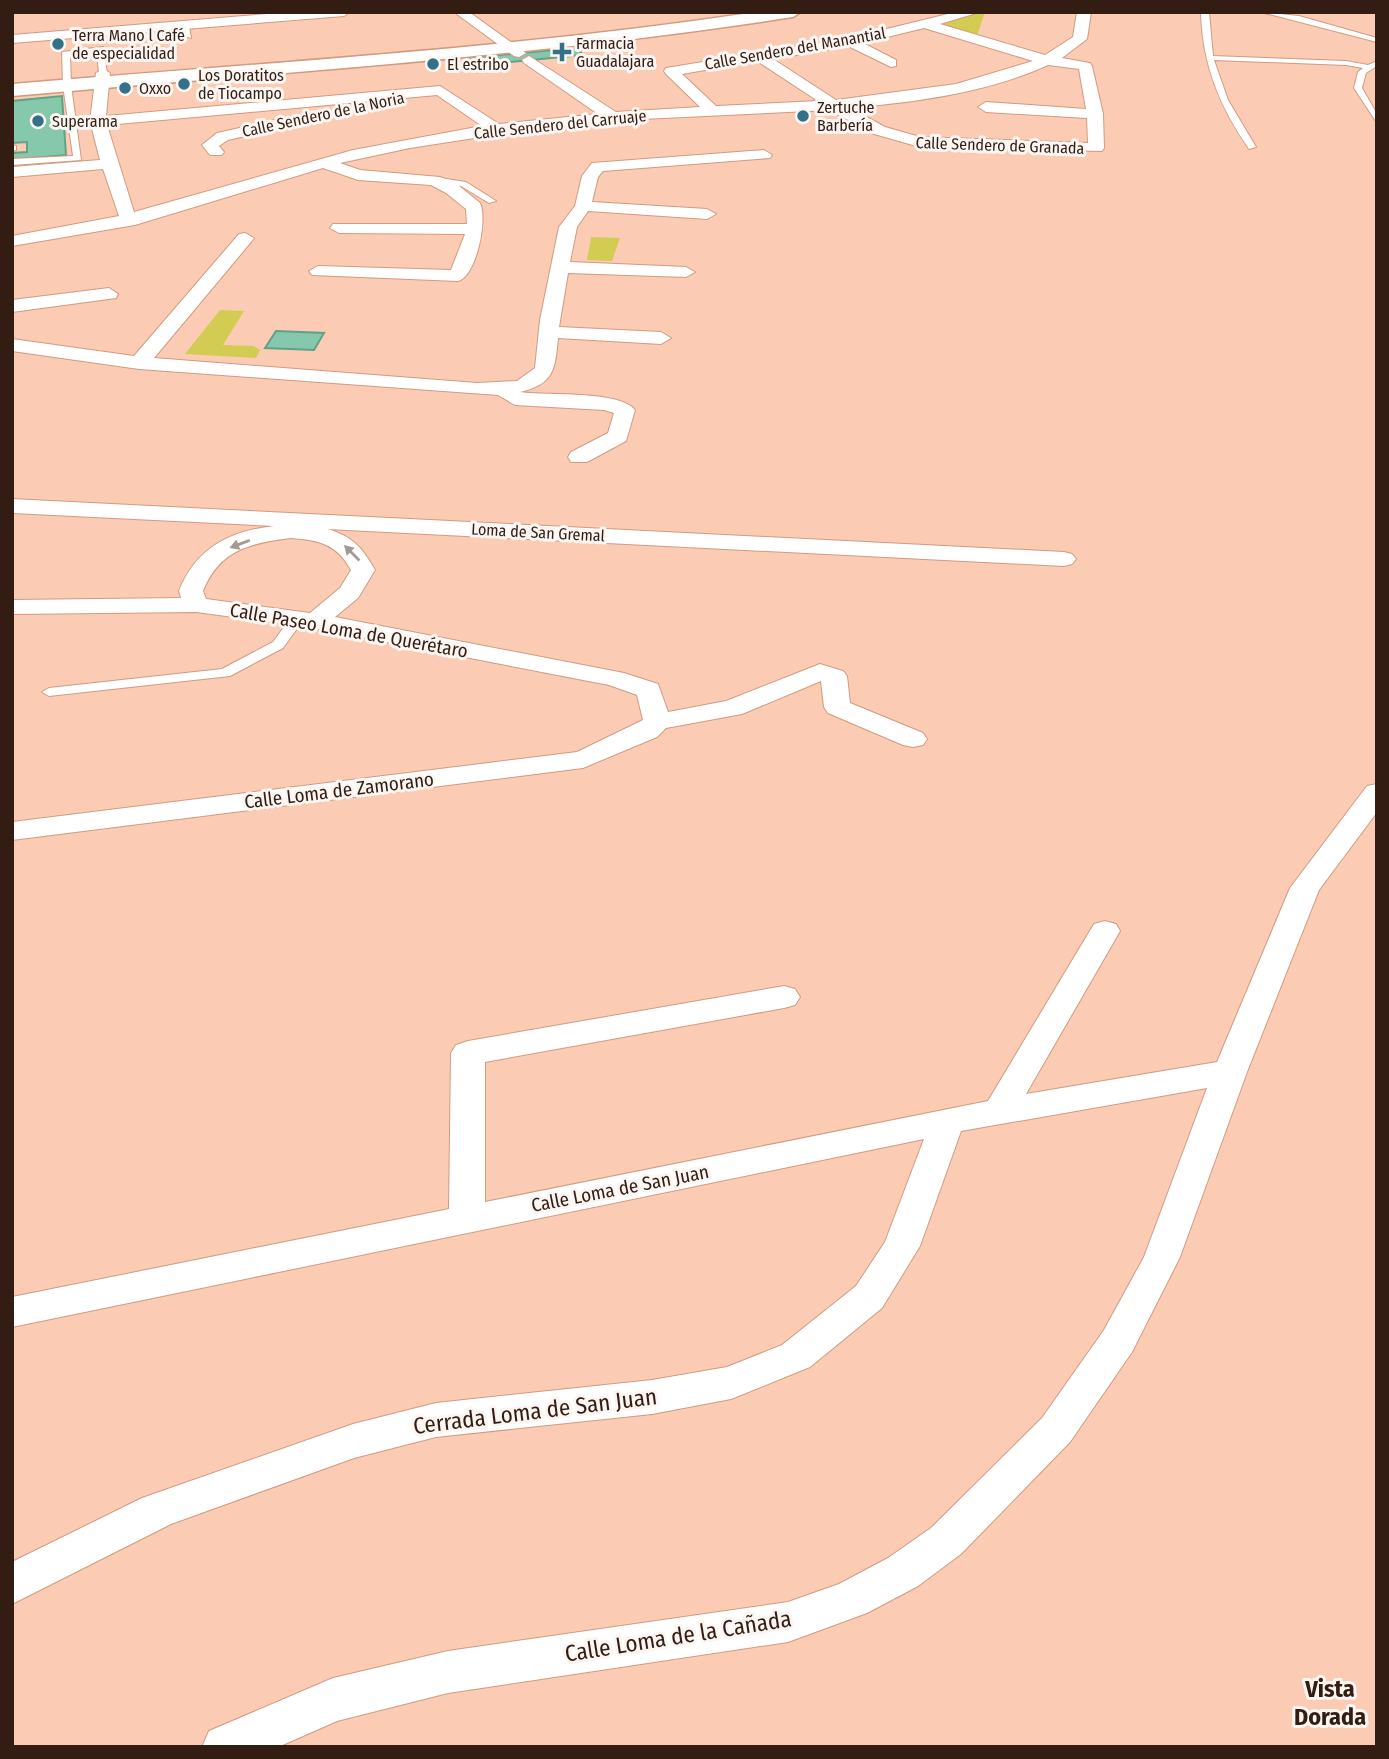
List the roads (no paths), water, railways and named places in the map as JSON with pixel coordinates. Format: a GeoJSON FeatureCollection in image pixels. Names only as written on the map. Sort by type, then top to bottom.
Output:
{"type":"FeatureCollection","features":[{"type":"Feature","properties":{"kind":"street"},"geometry":{"type":"LineString","coordinates":[[12,39],[186,31],[346,12],[359,22]]}},
{"type":"Feature","properties":{"kind":"street"},"geometry":{"type":"LineString","coordinates":[[460,12],[612,116]]}},
{"type":"Feature","properties":{"kind":"street"},"geometry":{"type":"LineString","coordinates":[[514,50],[741,12]]}},
{"type":"Feature","properties":{"kind":"street"},"geometry":{"type":"LineString","coordinates":[[12,90],[103,78],[514,50],[661,33],[793,12]]}},
{"type":"Feature","properties":{"kind":"street","name":"Calle Sendero del Manantial"},"geometry":{"type":"LineString","coordinates":[[712,110],[671,71],[850,42],[974,12]]}},
{"type":"Feature","properties":{"kind":"street"},"geometry":{"type":"LineString","coordinates":[[976,39],[985,12]]}},
{"type":"Feature","properties":{"kind":"street","name":"Calle Sendero del Carruaje"},"geometry":{"type":"LineString","coordinates":[[12,241],[46,238],[129,221],[353,155],[497,130],[612,116],[835,105],[921,95],[998,77],[1050,61],[1080,39],[1084,12]]}},
{"type":"Feature","properties":{"kind":"street"},"geometry":{"type":"LineString","coordinates":[[925,24],[1050,61]]}},
{"type":"Feature","properties":{"kind":"street"},"geometry":{"type":"LineString","coordinates":[[850,42],[891,63]]}},
{"type":"Feature","properties":{"kind":"street"},"geometry":{"type":"LineString","coordinates":[[759,56],[835,105]]}},
{"type":"Feature","properties":{"kind":"street","name":"Calle Sendero de Granada"},"geometry":{"type":"LineString","coordinates":[[835,105],[896,138],[907,141],[1096,148],[1095,114],[1088,68],[1078,64],[1050,61]]}},
{"type":"Feature","properties":{"kind":"street"},"geometry":{"type":"LineString","coordinates":[[103,78],[98,121],[109,164],[129,221]]}},
{"type":"Feature","properties":{"kind":"street"},"geometry":{"type":"LineString","coordinates":[[12,80],[67,81]]}},
{"type":"Feature","properties":{"kind":"street"},"geometry":{"type":"LineString","coordinates":[[98,121],[423,92],[446,93],[497,130]]}},
{"type":"Feature","properties":{"kind":"street","name":"Calle Sendero de la Noria"},"geometry":{"type":"LineString","coordinates":[[216,152],[211,145],[223,136],[423,92]]}},
{"type":"Feature","properties":{"kind":"street"},"geometry":{"type":"LineString","coordinates":[[986,107],[1095,114]]}},
{"type":"Feature","properties":{"kind":"street","name":"Calle Sendero de la Noria"},"geometry":{"type":"LineString","coordinates":[[219,112],[223,136]]}},
{"type":"Feature","properties":{"kind":"street"},"geometry":{"type":"LineString","coordinates":[[353,155],[386,175]]}},
{"type":"Feature","properties":{"kind":"street"},"geometry":{"type":"LineString","coordinates":[[12,345],[139,363],[503,389],[526,385],[541,376],[545,369],[568,227],[583,206],[590,176],[598,166],[764,155]]}},
{"type":"Feature","properties":{"kind":"street"},"geometry":{"type":"LineString","coordinates":[[318,271],[458,275],[476,229],[474,207],[452,189],[434,180],[353,174],[325,163]]}},
{"type":"Feature","properties":{"kind":"street"},"geometry":{"type":"LineString","coordinates":[[12,172],[109,164]]}},
{"type":"Feature","properties":{"kind":"street"},"geometry":{"type":"LineString","coordinates":[[583,206],[707,214]]}},
{"type":"Feature","properties":{"kind":"street"},"geometry":{"type":"LineString","coordinates":[[339,228],[476,229]]}},
{"type":"Feature","properties":{"kind":"street"},"geometry":{"type":"LineString","coordinates":[[139,363],[245,238]]}},
{"type":"Feature","properties":{"kind":"street"},"geometry":{"type":"LineString","coordinates":[[560,267],[686,272]]}},
{"type":"Feature","properties":{"kind":"street"},"geometry":{"type":"LineString","coordinates":[[12,306],[109,294]]}},
{"type":"Feature","properties":{"kind":"street"},"geometry":{"type":"LineString","coordinates":[[549,332],[662,338]]}},
{"type":"Feature","properties":{"kind":"street"},"geometry":{"type":"LineString","coordinates":[[503,389],[515,399],[606,404],[625,410],[618,436],[579,457]]}},
{"type":"Feature","properties":{"kind":"street","name":"Loma de San Gremal"},"geometry":{"type":"LineString","coordinates":[[12,506],[309,525],[1064,559]]}},
{"type":"Feature","properties":{"kind":"street"},"geometry":{"type":"LineString","coordinates":[[196,605],[191,590],[205,563],[215,555],[240,542],[309,525],[346,546],[361,561],[363,570],[339,603],[306,620]]}},
{"type":"Feature","properties":{"kind":"street","name":"Calle Paseo Loma de Querétaro"},"geometry":{"type":"LineString","coordinates":[[12,607],[196,605],[306,620],[615,678],[649,690],[657,722]]}},
{"type":"Feature","properties":{"kind":"street"},"geometry":{"type":"LineString","coordinates":[[657,722],[733,708],[820,672],[834,677],[837,707],[913,739]]}},
{"type":"Feature","properties":{"kind":"street","name":"Calle Loma de Zamorano"},"geometry":{"type":"LineString","coordinates":[[12,831],[583,760],[647,731],[657,722]]}},
{"type":"Feature","properties":{"kind":"street","name":"Calle Loma de la Cañada"},"geometry":{"type":"LineString","coordinates":[[225,1747],[333,1700],[448,1672],[788,1622],[852,1599],[903,1572],[946,1541],[1056,1430],[1118,1340],[1163,1258],[1230,1072],[1305,888],[1377,792]]}},
{"type":"Feature","properties":{"kind":"street"},"geometry":{"type":"LineString","coordinates":[[999,1111],[1105,931]]}},
{"type":"Feature","properties":{"kind":"street"},"geometry":{"type":"LineString","coordinates":[[467,1219],[468,1053],[784,997]]}},
{"type":"Feature","properties":{"kind":"street","name":"Calle Loma de San Juan"},"geometry":{"type":"LineString","coordinates":[[12,1312],[999,1111],[1230,1072]]}},
{"type":"Feature","properties":{"kind":"street","name":"Cerrada Loma de San Juan"},"geometry":{"type":"LineString","coordinates":[[12,1584],[157,1511],[353,1441],[436,1420],[652,1397],[731,1383],[796,1356],[869,1297],[902,1246],[947,1122]]}},
{"type":"Feature","properties":{"kind":"lane"},"geometry":{"type":"LineString","coordinates":[[1206,12],[1205,31],[1220,93],[1233,120],[1252,147]]}},
{"type":"Feature","properties":{"kind":"lane"},"geometry":{"type":"LineString","coordinates":[[1264,12],[1299,18],[1377,40]]}},
{"type":"Feature","properties":{"kind":"lane"},"geometry":{"type":"LineString","coordinates":[[12,162],[78,158],[67,81],[66,52],[100,49],[103,78]]}},
{"type":"Feature","properties":{"kind":"lane"},"geometry":{"type":"LineString","coordinates":[[1211,58],[1373,65]]}},
{"type":"Feature","properties":{"kind":"lane"},"geometry":{"type":"LineString","coordinates":[[1373,65],[1362,72],[1359,88],[1377,121]]}},
{"type":"Feature","properties":{"kind":"lane"},"geometry":{"type":"LineString","coordinates":[[434,180],[463,184],[492,201]]}},
{"type":"Feature","properties":{"kind":"lane"},"geometry":{"type":"LineString","coordinates":[[49,692],[225,673],[278,645],[306,620]]}},
{"type":"Feature","properties":{"kind":"place","name":"Terra Mano l Café de especialidad"},"geometry":{"type":"Point","coordinates":[58,44]}},
{"type":"Feature","properties":{"kind":"place","name":"Farmacia Guadalajara"},"geometry":{"type":"Point","coordinates":[562,52]}},
{"type":"Feature","properties":{"kind":"place","name":"El estribo"},"geometry":{"type":"Point","coordinates":[433,64]}},
{"type":"Feature","properties":{"kind":"place","name":"Los Doratitos de Tiocampo"},"geometry":{"type":"Point","coordinates":[184,84]}},
{"type":"Feature","properties":{"kind":"place","name":"Oxxo"},"geometry":{"type":"Point","coordinates":[125,88]}},
{"type":"Feature","properties":{"kind":"place","name":"Zertuche Barbería"},"geometry":{"type":"Point","coordinates":[803,116]}},
{"type":"Feature","properties":{"kind":"place","name":"Superama"},"geometry":{"type":"Point","coordinates":[38,121]}},
{"type":"Feature","properties":{"kind":"district","name":"Vista Dorada"},"geometry":{"type":"Point","coordinates":[1330,1703]}}]}
